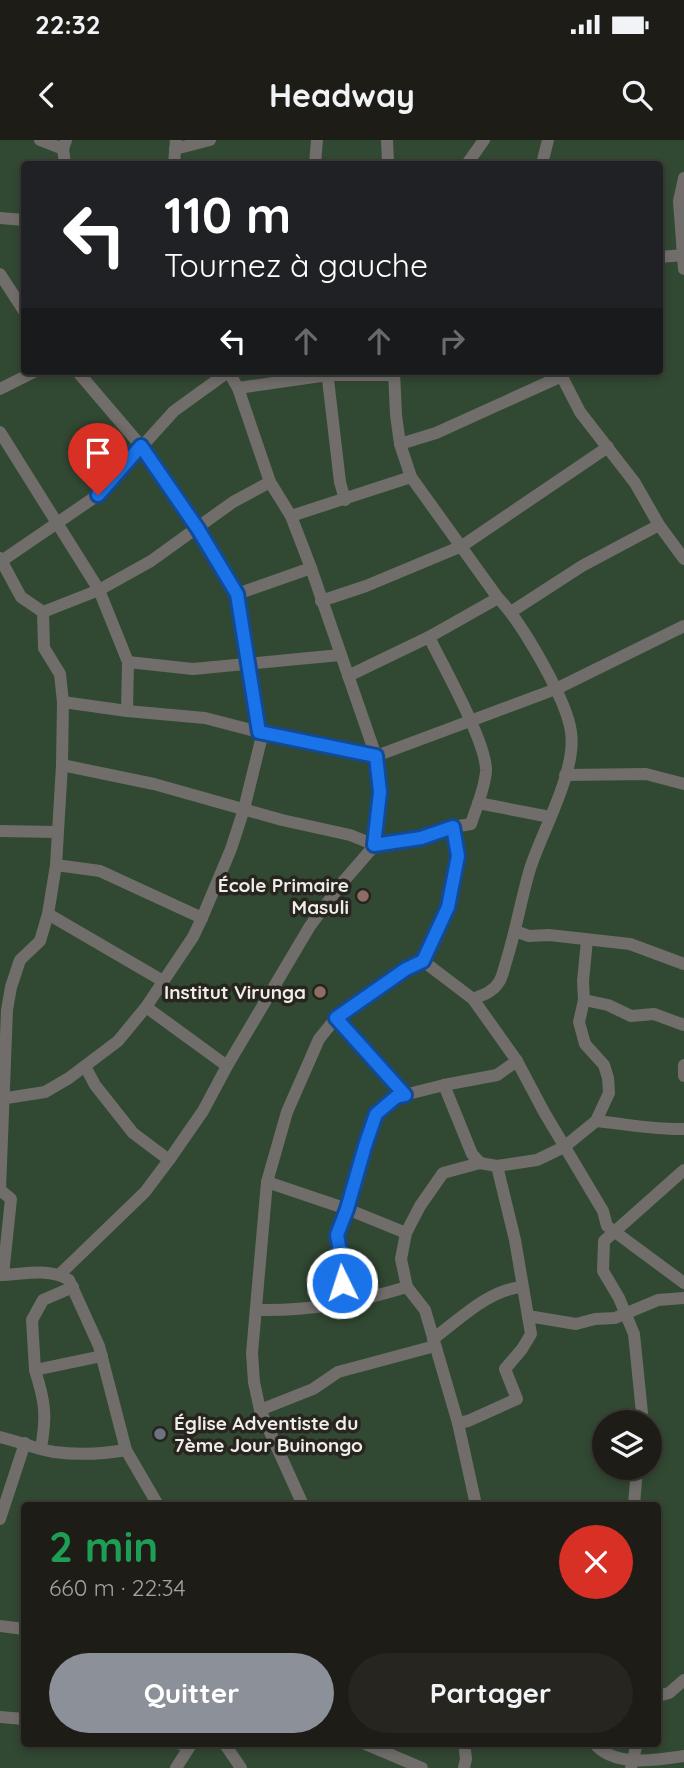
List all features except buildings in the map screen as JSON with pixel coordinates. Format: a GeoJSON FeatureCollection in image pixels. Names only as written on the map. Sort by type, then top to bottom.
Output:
{"type":"FeatureCollection","features":[{"type":"Feature","properties":{"kind":"street"},"geometry":{"type":"LineString","coordinates":[[40,140],[65,144]]}},
{"type":"Feature","properties":{"kind":"street"},"geometry":{"type":"LineString","coordinates":[[176,144],[210,140]]}},
{"type":"Feature","properties":{"kind":"street"},"geometry":{"type":"LineString","coordinates":[[315,161],[317,140]]}},
{"type":"Feature","properties":{"kind":"street"},"geometry":{"type":"LineString","coordinates":[[387,140],[388,161]]}},
{"type":"Feature","properties":{"kind":"street"},"geometry":{"type":"LineString","coordinates":[[469,161],[484,140]]}},
{"type":"Feature","properties":{"kind":"street"},"geometry":{"type":"LineString","coordinates":[[543,161],[548,140]]}},
{"type":"Feature","properties":{"kind":"street"},"geometry":{"type":"LineString","coordinates":[[684,178],[679,201],[684,269]]}},
{"type":"Feature","properties":{"kind":"street"},"geometry":{"type":"LineString","coordinates":[[0,219],[21,220]]}},
{"type":"Feature","properties":{"kind":"street"},"geometry":{"type":"LineString","coordinates":[[663,257],[684,255]]}},
{"type":"Feature","properties":{"kind":"street"},"geometry":{"type":"LineString","coordinates":[[0,274],[21,307]]}},
{"type":"Feature","properties":{"kind":"street"},"geometry":{"type":"LineString","coordinates":[[0,389],[28,375]]}},
{"type":"Feature","properties":{"kind":"street"},"geometry":{"type":"LineString","coordinates":[[2,1099],[45,1092],[118,1041],[146,1007],[193,937],[202,918],[231,849],[261,740],[237,594],[198,529],[141,446],[79,375]]}},
{"type":"Feature","properties":{"kind":"street"},"geometry":{"type":"LineString","coordinates":[[43,612],[21,597],[1,560],[98,495],[174,411],[224,375]]}},
{"type":"Feature","properties":{"kind":"street"},"geometry":{"type":"LineString","coordinates":[[60,1274],[145,1192],[169,1160],[203,1111],[310,926],[374,845],[380,792],[376,756],[311,568],[291,516],[270,482],[238,388],[230,375]]}},
{"type":"Feature","properties":{"kind":"street"},"geometry":{"type":"LineString","coordinates":[[238,388],[315,375]]}},
{"type":"Feature","properties":{"kind":"street"},"geometry":{"type":"LineString","coordinates":[[327,375],[345,500]]}},
{"type":"Feature","properties":{"kind":"street"},"geometry":{"type":"LineString","coordinates":[[394,375],[400,444],[411,477],[498,598],[511,612],[556,689],[568,716],[572,734],[572,749],[565,775],[530,868],[499,982],[489,992],[473,999]]}},
{"type":"Feature","properties":{"kind":"street"},"geometry":{"type":"LineString","coordinates":[[400,444],[436,432],[557,375]]}},
{"type":"Feature","properties":{"kind":"street"},"geometry":{"type":"LineString","coordinates":[[562,375],[580,412],[635,483],[659,525],[684,559]]}},
{"type":"Feature","properties":{"kind":"street"},"geometry":{"type":"LineString","coordinates":[[0,432],[55,524],[99,590],[128,662],[127,711]]}},
{"type":"Feature","properties":{"kind":"street"},"geometry":{"type":"LineString","coordinates":[[321,601],[366,586],[462,546],[608,447]]}},
{"type":"Feature","properties":{"kind":"street"},"geometry":{"type":"LineString","coordinates":[[291,516],[411,477]]}},
{"type":"Feature","properties":{"kind":"street"},"geometry":{"type":"LineString","coordinates":[[43,612],[99,590],[150,561],[233,502],[270,482]]}},
{"type":"Feature","properties":{"kind":"street"},"geometry":{"type":"LineString","coordinates":[[511,612],[582,566],[659,525]]}},
{"type":"Feature","properties":{"kind":"street"},"geometry":{"type":"LineString","coordinates":[[237,594],[311,568]]}},
{"type":"Feature","properties":{"kind":"street"},"geometry":{"type":"LineString","coordinates":[[348,676],[429,637],[498,598]]}},
{"type":"Feature","properties":{"kind":"street"},"geometry":{"type":"LineString","coordinates":[[43,612],[44,648],[60,674],[63,702],[56,865],[48,914],[40,941],[20,960],[7,1010],[0,1190],[11,1199],[1,1275],[60,1274],[69,1280],[102,1356],[126,1450],[156,1502]]}},
{"type":"Feature","properties":{"kind":"street"},"geometry":{"type":"LineString","coordinates":[[63,702],[205,718],[376,756],[556,689],[684,626]]}},
{"type":"Feature","properties":{"kind":"street"},"geometry":{"type":"LineString","coordinates":[[62,765],[154,784],[282,820],[350,835],[374,845],[421,838],[471,824],[486,772],[484,755],[429,637]]}},
{"type":"Feature","properties":{"kind":"street"},"geometry":{"type":"LineString","coordinates":[[128,662],[193,669],[340,655]]}},
{"type":"Feature","properties":{"kind":"street"},"geometry":{"type":"LineString","coordinates":[[565,775],[646,774],[684,784]]}},
{"type":"Feature","properties":{"kind":"street"},"geometry":{"type":"LineString","coordinates":[[478,803],[550,817]]}},
{"type":"Feature","properties":{"kind":"street"},"geometry":{"type":"LineString","coordinates":[[302,1502],[260,1410],[254,1382],[253,1353],[267,1182],[287,1112],[319,1039],[336,1018],[406,969],[423,961],[448,907],[458,856],[453,827]]}},
{"type":"Feature","properties":{"kind":"street"},"geometry":{"type":"LineString","coordinates":[[0,831],[57,832]]}},
{"type":"Feature","properties":{"kind":"street"},"geometry":{"type":"LineString","coordinates":[[56,865],[100,871],[202,918]]}},
{"type":"Feature","properties":{"kind":"street"},"geometry":{"type":"LineString","coordinates":[[48,914],[163,981]]}},
{"type":"Feature","properties":{"kind":"street"},"geometry":{"type":"LineString","coordinates":[[515,931],[529,936],[549,935],[630,944],[684,964]]}},
{"type":"Feature","properties":{"kind":"street"},"geometry":{"type":"LineString","coordinates":[[475,1502],[458,1423],[425,1310],[407,1287],[401,1259],[406,1233],[420,1206],[443,1173],[480,1163],[497,1166],[537,1160],[564,1147],[596,1121],[609,1093],[604,1065],[585,1044],[579,1022],[584,1000],[587,940]]}},
{"type":"Feature","properties":{"kind":"street"},"geometry":{"type":"LineString","coordinates":[[423,961],[473,999],[517,1061],[603,1211],[607,1226],[684,1283]]}},
{"type":"Feature","properties":{"kind":"street"},"geometry":{"type":"LineString","coordinates":[[584,1000],[608,1005],[631,1016],[653,1014],[684,1025]]}},
{"type":"Feature","properties":{"kind":"street"},"geometry":{"type":"LineString","coordinates":[[146,1007],[227,1066]]}},
{"type":"Feature","properties":{"kind":"street"},"geometry":{"type":"LineString","coordinates":[[336,1018],[405,1095]]}},
{"type":"Feature","properties":{"kind":"street"},"geometry":{"type":"LineString","coordinates":[[355,1302],[342,1283],[337,1235],[376,1114],[396,1097],[497,1075],[517,1061]]}},
{"type":"Feature","properties":{"kind":"street"},"geometry":{"type":"LineString","coordinates":[[684,1065],[684,1076]]}},
{"type":"Feature","properties":{"kind":"street"},"geometry":{"type":"LineString","coordinates":[[85,1066],[95,1085],[134,1133],[169,1160]]}},
{"type":"Feature","properties":{"kind":"street"},"geometry":{"type":"LineString","coordinates":[[444,1085],[472,1154],[480,1163]]}},
{"type":"Feature","properties":{"kind":"street"},"geometry":{"type":"LineString","coordinates":[[596,1121],[669,1130],[684,1129]]}},
{"type":"Feature","properties":{"kind":"street"},"geometry":{"type":"LineString","coordinates":[[458,1423],[517,1399],[505,1369],[531,1334],[497,1166]]}},
{"type":"Feature","properties":{"kind":"street"},"geometry":{"type":"LineString","coordinates":[[642,1410],[634,1334],[603,1271],[604,1241],[684,1170]]}},
{"type":"Feature","properties":{"kind":"street"},"geometry":{"type":"LineString","coordinates":[[267,1182],[347,1209],[406,1233]]}},
{"type":"Feature","properties":{"kind":"street"},"geometry":{"type":"LineString","coordinates":[[41,1448],[45,1411],[35,1370],[32,1320],[43,1300],[73,1287]]}},
{"type":"Feature","properties":{"kind":"street"},"geometry":{"type":"LineString","coordinates":[[256,1310],[295,1310],[355,1302],[407,1287]]}},
{"type":"Feature","properties":{"kind":"street"},"geometry":{"type":"LineString","coordinates":[[260,1410],[313,1389],[338,1371],[434,1343],[489,1298],[509,1288],[522,1287]]}},
{"type":"Feature","properties":{"kind":"street"},"geometry":{"type":"LineString","coordinates":[[528,1316],[576,1324],[615,1318],[658,1300],[684,1298]]}},
{"type":"Feature","properties":{"kind":"street"},"geometry":{"type":"LineString","coordinates":[[35,1370],[102,1356]]}},
{"type":"Feature","properties":{"kind":"street"},"geometry":{"type":"LineString","coordinates":[[0,1437],[73,1454],[126,1450]]}},
{"type":"Feature","properties":{"kind":"street"},"geometry":{"type":"LineString","coordinates":[[0,1519],[25,1443]]}},
{"type":"Feature","properties":{"kind":"street"},"geometry":{"type":"LineString","coordinates":[[634,1502],[636,1480]]}},
{"type":"Feature","properties":{"kind":"street"},"geometry":{"type":"LineString","coordinates":[[0,1626],[21,1629]]}},
{"type":"Feature","properties":{"kind":"street"},"geometry":{"type":"LineString","coordinates":[[661,1695],[669,1693],[684,1680]]}},
{"type":"Feature","properties":{"kind":"street"},"geometry":{"type":"LineString","coordinates":[[0,1717],[21,1718]]}},
{"type":"Feature","properties":{"kind":"street"},"geometry":{"type":"LineString","coordinates":[[176,1768],[189,1747]]}},
{"type":"Feature","properties":{"kind":"street"},"geometry":{"type":"LineString","coordinates":[[227,1747],[241,1768]]}},
{"type":"Feature","properties":{"kind":"street"},"geometry":{"type":"LineString","coordinates":[[372,1747],[422,1768]]}},
{"type":"Feature","properties":{"kind":"street"},"geometry":{"type":"LineString","coordinates":[[464,1747],[464,1768]]}},
{"type":"Feature","properties":{"kind":"street"},"geometry":{"type":"LineString","coordinates":[[600,1747],[631,1764],[684,1756]]}},
{"type":"Feature","properties":{"kind":"street"},"geometry":{"type":"LineString","coordinates":[[631,1764],[636,1747]]}},
{"type":"Feature","properties":{"kind":"green space"},"geometry":{"type":"Polygon","coordinates":[[[0,140],[684,140],[684,1768],[0,1768],[0,140]]]}},
{"type":"Feature","properties":{"kind":"place","name":"École Primaire Masuli"},"geometry":{"type":"Point","coordinates":[363,896]}},
{"type":"Feature","properties":{"kind":"place","name":"Institut Virunga"},"geometry":{"type":"Point","coordinates":[320,992]}},
{"type":"Feature","properties":{"kind":"place","name":"Église Adventiste du 7ème Jour Buinongo"},"geometry":{"type":"Point","coordinates":[160,1434]}},
{"type":"Feature","properties":{"kind":"route"},"geometry":{"type":"LineString","coordinates":[[98,495],[141,446],[198,529],[237,594],[259,732],[376,756],[380,792],[374,845],[421,838],[453,827],[458,856],[448,907],[423,961],[406,969],[336,1018],[405,1095],[396,1097],[376,1114],[352,1184],[347,1209],[337,1235],[342,1283]]}}]}
